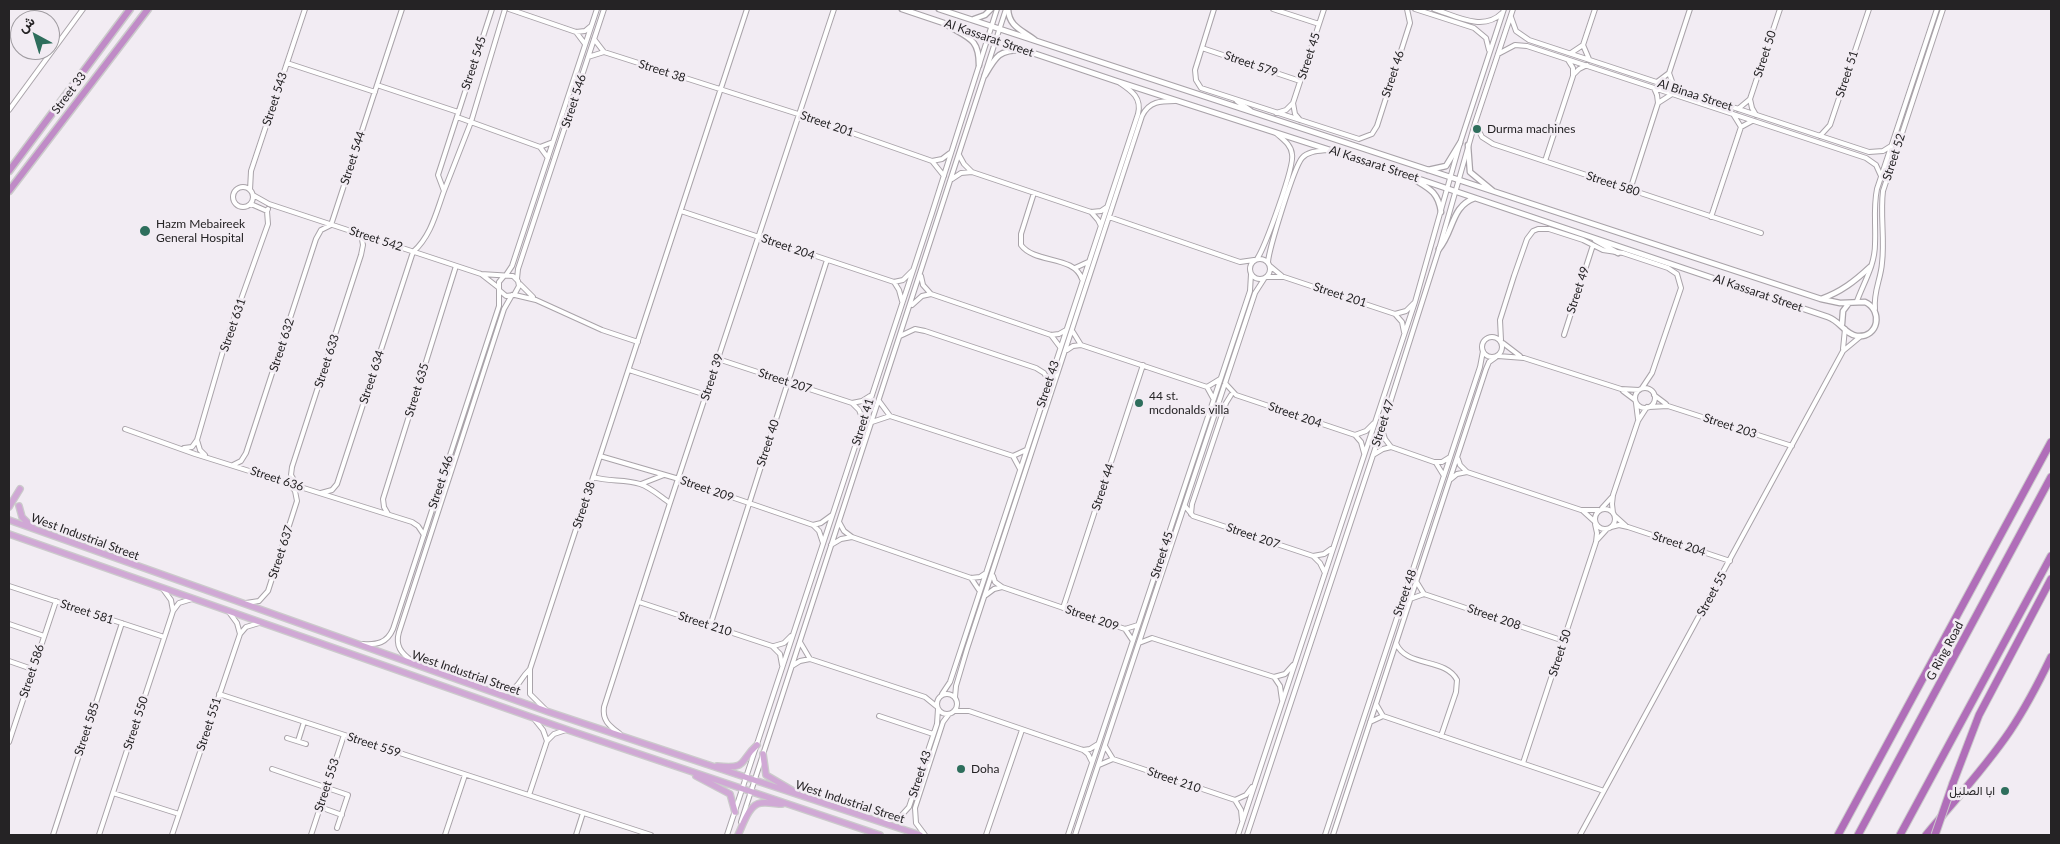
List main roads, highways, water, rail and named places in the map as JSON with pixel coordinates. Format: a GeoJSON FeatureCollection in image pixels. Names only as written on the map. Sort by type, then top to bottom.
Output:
{"type":"FeatureCollection","features":[{"type":"Feature","properties":{"kind":"highway","name":"Street 33"},"geometry":{"type":"LineString","coordinates":[[9,171],[129,9]]}},
{"type":"Feature","properties":{"kind":"highway","name":"Street 33"},"geometry":{"type":"LineString","coordinates":[[9,191],[148,9]]}},
{"type":"Feature","properties":{"kind":"highway"},"geometry":{"type":"LineString","coordinates":[[133,28],[152,9]]}},
{"type":"Feature","properties":{"kind":"highway"},"geometry":{"type":"LineString","coordinates":[[1838,835],[2051,442]]}},
{"type":"Feature","properties":{"kind":"highway","name":"G Ring Road"},"geometry":{"type":"LineString","coordinates":[[1858,835],[2051,477]]}},
{"type":"Feature","properties":{"kind":"highway"},"geometry":{"type":"LineString","coordinates":[[1900,835],[2051,556]]}},
{"type":"Feature","properties":{"kind":"highway"},"geometry":{"type":"LineString","coordinates":[[1935,835],[1979,715],[2051,579]]}},
{"type":"Feature","properties":{"kind":"highway"},"geometry":{"type":"LineString","coordinates":[[2037,607],[2051,584]]}},
{"type":"Feature","properties":{"kind":"highway"},"geometry":{"type":"LineString","coordinates":[[1926,835],[1988,761],[2010,731],[2051,657]]}},
{"type":"Feature","properties":{"kind":"main road"},"geometry":{"type":"LineString","coordinates":[[9,507],[20,489]]}},
{"type":"Feature","properties":{"kind":"main road"},"geometry":{"type":"LineString","coordinates":[[19,506],[22,517],[34,530]]}},
{"type":"Feature","properties":{"kind":"main road"},"geometry":{"type":"LineString","coordinates":[[9,535],[10,522]]}},
{"type":"Feature","properties":{"kind":"main road","name":"West Industrial Street"},"geometry":{"type":"LineString","coordinates":[[10,522],[549,712],[803,798],[920,835]]}},
{"type":"Feature","properties":{"kind":"main road","name":"West Industrial Street"},"geometry":{"type":"LineString","coordinates":[[9,535],[568,730],[877,835]]}},
{"type":"Feature","properties":{"kind":"main road"},"geometry":{"type":"LineString","coordinates":[[706,764],[730,767],[739,766],[746,761],[757,745]]}},
{"type":"Feature","properties":{"kind":"main road"},"geometry":{"type":"LineString","coordinates":[[763,754],[766,775],[803,798]]}},
{"type":"Feature","properties":{"kind":"main road"},"geometry":{"type":"LineString","coordinates":[[690,772],[728,792],[733,800],[735,812]]}},
{"type":"Feature","properties":{"kind":"main road"},"geometry":{"type":"LineString","coordinates":[[737,835],[756,804],[764,802],[788,804]]}},
{"type":"Feature","properties":{"kind":"place","name":"Durma machines"},"geometry":{"type":"Point","coordinates":[1477,129]}},
{"type":"Feature","properties":{"kind":"place","name":"Hazm Mebaireek General Hospital"},"geometry":{"type":"Point","coordinates":[145,231]}},
{"type":"Feature","properties":{"kind":"place","name":"44 st. mcdonalds villa"},"geometry":{"type":"Point","coordinates":[1139,403]}},
{"type":"Feature","properties":{"kind":"place","name":"Doha"},"geometry":{"type":"Point","coordinates":[961,769]}},
{"type":"Feature","properties":{"kind":"place","name":"ابا الصليل"},"geometry":{"type":"Point","coordinates":[2005,791]}}]}
